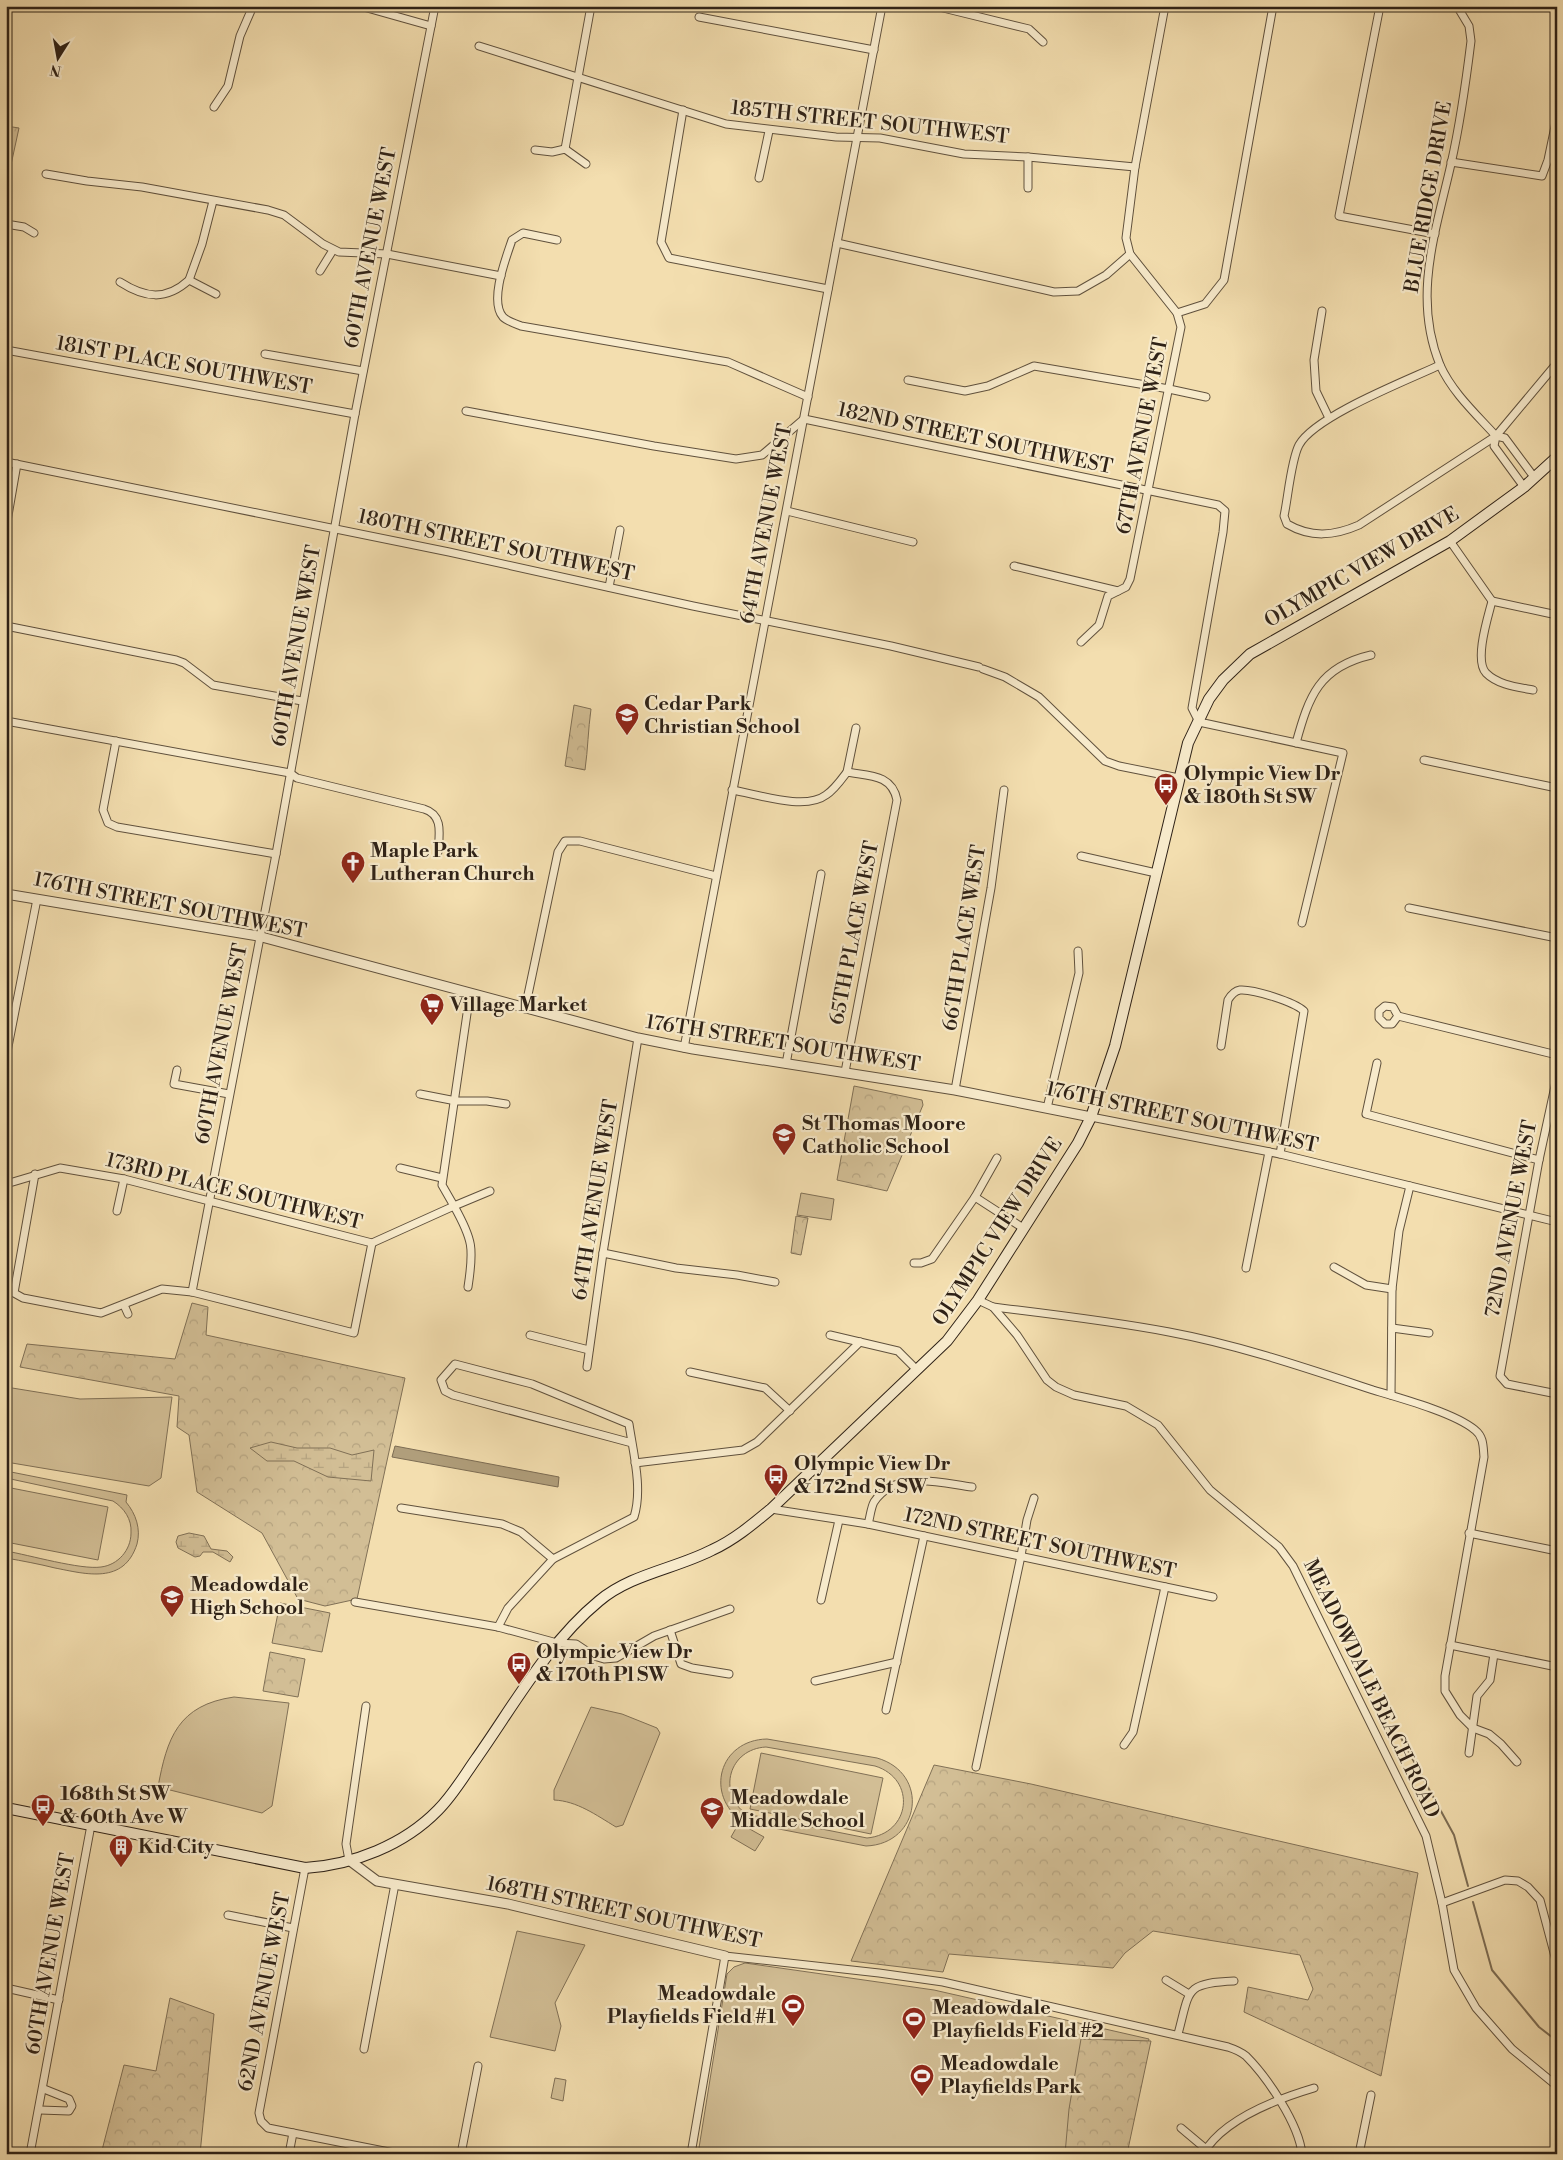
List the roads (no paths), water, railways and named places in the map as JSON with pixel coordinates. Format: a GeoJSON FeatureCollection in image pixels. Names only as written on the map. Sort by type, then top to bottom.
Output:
{"type":"FeatureCollection","features":[{"type":"Feature","properties":{"kind":"main road","name":"OLYMPIC VIEW DRIVE"},"geometry":{"type":"LineString","coordinates":[[349,1860],[384,1848],[403,1838],[438,1810],[461,1782],[557,1643],[598,1601],[620,1585],[712,1551],[742,1533],[771,1509],[947,1341],[978,1300],[1078,1143],[1091,1116],[1115,1046],[1188,743],[1209,700],[1223,680],[1250,654],[1450,541],[1524,486],[1557,457]]}},
{"type":"Feature","properties":{"kind":"main road"},"geometry":{"type":"LineString","coordinates":[[6,1808],[305,1868],[349,1860]]}},
{"type":"Feature","properties":{"kind":"street"},"geometry":{"type":"LineString","coordinates":[[214,107],[228,86],[240,36],[253,6]]}},
{"type":"Feature","properties":{"kind":"street"},"geometry":{"type":"LineString","coordinates":[[360,6],[431,26]]}},
{"type":"Feature","properties":{"kind":"street","name":"60TH AVENUE WEST"},"geometry":{"type":"LineString","coordinates":[[192,1292],[258,936],[276,854],[363,371],[435,6]]}},
{"type":"Feature","properties":{"kind":"street"},"geometry":{"type":"LineString","coordinates":[[565,149],[591,6]]}},
{"type":"Feature","properties":{"kind":"street","name":"64TH AVENUE WEST"},"geometry":{"type":"LineString","coordinates":[[684,1048],[882,6]]}},
{"type":"Feature","properties":{"kind":"street"},"geometry":{"type":"LineString","coordinates":[[935,6],[1029,29],[1043,42]]}},
{"type":"Feature","properties":{"kind":"street"},"geometry":{"type":"LineString","coordinates":[[1165,6],[1135,167],[1126,238],[1130,254],[1177,313]]}},
{"type":"Feature","properties":{"kind":"street","name":"67TH AVENUE WEST"},"geometry":{"type":"LineString","coordinates":[[1080,642],[1099,625],[1108,596],[1126,586],[1130,578],[1181,327],[1177,313],[1205,304],[1224,280],[1273,6]]}},
{"type":"Feature","properties":{"kind":"street"},"geometry":{"type":"LineString","coordinates":[[1380,6],[1340,216],[1435,234]]}},
{"type":"Feature","properties":{"kind":"street","name":"BLUE RIDGE DRIVE"},"geometry":{"type":"LineString","coordinates":[[1457,6],[1468,26],[1471,41],[1451,162],[1435,234],[1425,299],[1429,324],[1440,365],[1457,393],[1496,436],[1505,438],[1534,477]]}},
{"type":"Feature","properties":{"kind":"street"},"geometry":{"type":"LineString","coordinates":[[699,17],[874,50]]}},
{"type":"Feature","properties":{"kind":"street","name":"185TH STREET SOUTHWEST"},"geometry":{"type":"LineString","coordinates":[[479,46],[726,124],[769,131],[836,137],[858,136],[964,154],[1028,157],[1135,167]]}},
{"type":"Feature","properties":{"kind":"street"},"geometry":{"type":"LineString","coordinates":[[683,110],[661,242],[668,258],[828,288]]}},
{"type":"Feature","properties":{"kind":"street"},"geometry":{"type":"LineString","coordinates":[[1451,162],[1542,176],[1548,160],[1557,117]]}},
{"type":"Feature","properties":{"kind":"street"},"geometry":{"type":"LineString","coordinates":[[759,178],[769,131]]}},
{"type":"Feature","properties":{"kind":"street"},"geometry":{"type":"LineString","coordinates":[[535,150],[552,152],[565,149],[586,164]]}},
{"type":"Feature","properties":{"kind":"street"},"geometry":{"type":"LineString","coordinates":[[1028,157],[1028,188]]}},
{"type":"Feature","properties":{"kind":"street"},"geometry":{"type":"LineString","coordinates":[[46,174],[87,182],[142,187],[278,212],[333,250],[346,253],[386,254],[501,276]]}},
{"type":"Feature","properties":{"kind":"street"},"geometry":{"type":"LineString","coordinates":[[120,282],[136,292],[162,295],[180,288],[189,280],[202,244],[213,201]]}},
{"type":"Feature","properties":{"kind":"street"},"geometry":{"type":"LineString","coordinates":[[6,224],[24,227],[34,233]]}},
{"type":"Feature","properties":{"kind":"street"},"geometry":{"type":"LineString","coordinates":[[556,240],[523,233],[512,240],[501,276],[497,305],[503,318],[521,326],[728,362],[808,396]]}},
{"type":"Feature","properties":{"kind":"street"},"geometry":{"type":"LineString","coordinates":[[837,243],[1054,292],[1078,291],[1106,275],[1130,254]]}},
{"type":"Feature","properties":{"kind":"street"},"geometry":{"type":"LineString","coordinates":[[320,271],[333,250]]}},
{"type":"Feature","properties":{"kind":"street"},"geometry":{"type":"LineString","coordinates":[[189,280],[216,294]]}},
{"type":"Feature","properties":{"kind":"street"},"geometry":{"type":"LineString","coordinates":[[1322,311],[1314,360],[1316,391],[1329,418]]}},
{"type":"Feature","properties":{"kind":"street","name":"181ST PLACE SOUTHWEST"},"geometry":{"type":"LineString","coordinates":[[6,350],[355,414]]}},
{"type":"Feature","properties":{"kind":"street"},"geometry":{"type":"LineString","coordinates":[[264,354],[363,371]]}},
{"type":"Feature","properties":{"kind":"street"},"geometry":{"type":"LineString","coordinates":[[1440,365],[1329,418],[1305,434],[1298,448],[1284,516],[1287,524],[1299,531],[1320,535],[1341,533],[1359,525],[1496,436],[1557,364]]}},
{"type":"Feature","properties":{"kind":"street"},"geometry":{"type":"LineString","coordinates":[[908,380],[965,391],[988,386],[1034,366],[1206,397]]}},
{"type":"Feature","properties":{"kind":"street"},"geometry":{"type":"LineString","coordinates":[[466,411],[654,446],[736,459],[762,455],[804,420]]}},
{"type":"Feature","properties":{"kind":"street","name":"182ND STREET SOUTHWEST"},"geometry":{"type":"LineString","coordinates":[[804,420],[1218,505],[1225,511],[1222,542],[1192,708],[1199,722]]}},
{"type":"Feature","properties":{"kind":"street","name":"BLUE RIDGE DRIVE"},"geometry":{"type":"LineString","coordinates":[[1496,436],[1494,446],[1524,486]]}},
{"type":"Feature","properties":{"kind":"street","name":"180TH STREET SOUTHWEST"},"geometry":{"type":"LineString","coordinates":[[6,462],[335,528],[981,668],[1005,677],[1040,697],[1105,761],[1119,766],[1179,778]]}},
{"type":"Feature","properties":{"kind":"street"},"geometry":{"type":"LineString","coordinates":[[6,527],[17,464]]}},
{"type":"Feature","properties":{"kind":"street"},"geometry":{"type":"LineString","coordinates":[[787,511],[913,542]]}},
{"type":"Feature","properties":{"kind":"street"},"geometry":{"type":"LineString","coordinates":[[610,588],[620,530]]}},
{"type":"Feature","properties":{"kind":"street"},"geometry":{"type":"LineString","coordinates":[[1450,541],[1492,601],[1557,615]]}},
{"type":"Feature","properties":{"kind":"street"},"geometry":{"type":"LineString","coordinates":[[1014,566],[1118,591]]}},
{"type":"Feature","properties":{"kind":"street"},"geometry":{"type":"LineString","coordinates":[[1492,601],[1483,638],[1482,662],[1485,672],[1497,681],[1533,690]]}},
{"type":"Feature","properties":{"kind":"street"},"geometry":{"type":"LineString","coordinates":[[6,626],[176,660],[184,663],[213,685],[302,702]]}},
{"type":"Feature","properties":{"kind":"street"},"geometry":{"type":"LineString","coordinates":[[1296,743],[1307,704],[1316,688],[1330,673],[1351,659],[1371,655]]}},
{"type":"Feature","properties":{"kind":"street"},"geometry":{"type":"LineString","coordinates":[[6,721],[290,773],[297,778],[430,811],[435,814],[439,824],[438,852]]}},
{"type":"Feature","properties":{"kind":"street"},"geometry":{"type":"LineString","coordinates":[[1199,722],[1343,753],[1302,923]]}},
{"type":"Feature","properties":{"kind":"street"},"geometry":{"type":"LineString","coordinates":[[732,790],[797,802],[816,801],[827,795],[847,772],[856,728]]}},
{"type":"Feature","properties":{"kind":"street"},"geometry":{"type":"LineString","coordinates":[[116,741],[103,810],[105,820],[117,827],[276,854]]}},
{"type":"Feature","properties":{"kind":"street"},"geometry":{"type":"LineString","coordinates":[[1424,760],[1557,788]]}},
{"type":"Feature","properties":{"kind":"street","name":"65TH PLACE WEST"},"geometry":{"type":"LineString","coordinates":[[845,1072],[897,800],[895,788],[884,779],[847,772]]}},
{"type":"Feature","properties":{"kind":"street","name":"66TH PLACE WEST"},"geometry":{"type":"LineString","coordinates":[[955,1090],[991,888],[1004,790]]}},
{"type":"Feature","properties":{"kind":"street"},"geometry":{"type":"LineString","coordinates":[[525,1009],[558,852],[565,841],[580,841],[716,876]]}},
{"type":"Feature","properties":{"kind":"street"},"geometry":{"type":"LineString","coordinates":[[1081,856],[1156,873]]}},
{"type":"Feature","properties":{"kind":"street"},"geometry":{"type":"LineString","coordinates":[[786,1064],[821,874]]}},
{"type":"Feature","properties":{"kind":"street","name":"176TH STREET SOUTHWEST"},"geometry":{"type":"LineString","coordinates":[[6,894],[258,936],[638,1038],[684,1048],[955,1090],[1091,1116],[1280,1154],[1557,1222]]}},
{"type":"Feature","properties":{"kind":"street"},"geometry":{"type":"LineString","coordinates":[[6,1057],[37,899]]}},
{"type":"Feature","properties":{"kind":"street"},"geometry":{"type":"LineString","coordinates":[[1410,908],[1557,938]]}},
{"type":"Feature","properties":{"kind":"street"},"geometry":{"type":"LineString","coordinates":[[1047,1108],[1079,973],[1078,951]]}},
{"type":"Feature","properties":{"kind":"street"},"geometry":{"type":"LineString","coordinates":[[1221,1046],[1228,1000],[1232,994],[1240,990],[1274,997],[1298,1005],[1304,1011],[1280,1154]]}},
{"type":"Feature","properties":{"kind":"street"},"geometry":{"type":"LineString","coordinates":[[468,1287],[473,1258],[472,1246],[468,1232],[445,1192],[442,1178],[456,1101],[470,993]]}},
{"type":"Feature","properties":{"kind":"street"},"geometry":{"type":"LineString","coordinates":[[1398,1016],[1557,1055]]}},
{"type":"Feature","properties":{"kind":"street","name":"64TH AVENUE WEST"},"geometry":{"type":"LineString","coordinates":[[587,1367],[638,1038]]}},
{"type":"Feature","properties":{"kind":"street"},"geometry":{"type":"LineString","coordinates":[[1377,1063],[1366,1114],[1539,1160]]}},
{"type":"Feature","properties":{"kind":"street"},"geometry":{"type":"LineString","coordinates":[[177,1070],[174,1084],[229,1094]]}},
{"type":"Feature","properties":{"kind":"street","name":"72ND AVENUE WEST"},"geometry":{"type":"LineString","coordinates":[[1557,1077],[1539,1160],[1500,1376],[1506,1384],[1557,1394]]}},
{"type":"Feature","properties":{"kind":"street"},"geometry":{"type":"LineString","coordinates":[[420,1094],[456,1101],[487,1101],[506,1104]]}},
{"type":"Feature","properties":{"kind":"street"},"geometry":{"type":"LineString","coordinates":[[1246,1268],[1269,1152]]}},
{"type":"Feature","properties":{"kind":"street"},"geometry":{"type":"LineString","coordinates":[[914,1262],[921,1263],[932,1260],[975,1197],[998,1158]]}},
{"type":"Feature","properties":{"kind":"street","name":"173RD PLACE SOUTHWEST"},"geometry":{"type":"LineString","coordinates":[[6,1184],[60,1168],[124,1179],[372,1243],[454,1206]]}},
{"type":"Feature","properties":{"kind":"street"},"geometry":{"type":"LineString","coordinates":[[400,1168],[442,1178]]}},
{"type":"Feature","properties":{"kind":"street"},"geometry":{"type":"LineString","coordinates":[[35,1174],[14,1293],[23,1298],[101,1313],[162,1289],[192,1292],[354,1334],[372,1243]]}},
{"type":"Feature","properties":{"kind":"street"},"geometry":{"type":"LineString","coordinates":[[117,1211],[124,1179]]}},
{"type":"Feature","properties":{"kind":"street"},"geometry":{"type":"LineString","coordinates":[[1391,1395],[1392,1289],[1399,1231],[1410,1186]]}},
{"type":"Feature","properties":{"kind":"street"},"geometry":{"type":"LineString","coordinates":[[454,1206],[490,1191]]}},
{"type":"Feature","properties":{"kind":"street"},"geometry":{"type":"LineString","coordinates":[[975,1197],[1023,1228]]}},
{"type":"Feature","properties":{"kind":"street"},"geometry":{"type":"LineString","coordinates":[[603,1254],[676,1268],[737,1275],[775,1282]]}},
{"type":"Feature","properties":{"kind":"street"},"geometry":{"type":"LineString","coordinates":[[1334,1267],[1366,1285],[1392,1289]]}},
{"type":"Feature","properties":{"kind":"street","name":"MEADOWDALE BEACH ROAD"},"geometry":{"type":"LineString","coordinates":[[978,1300],[993,1307],[1017,1335],[1047,1380],[1074,1395],[1126,1406],[1147,1416],[1158,1425],[1210,1490],[1262,1532],[1284,1554],[1311,1598],[1426,1836],[1442,1903],[1454,1970],[1476,2008],[1512,2049],[1557,2086]]}},
{"type":"Feature","properties":{"kind":"street"},"geometry":{"type":"LineString","coordinates":[[124,1305],[128,1314]]}},
{"type":"Feature","properties":{"kind":"street"},"geometry":{"type":"LineString","coordinates":[[993,1307],[1168,1332],[1205,1340],[1274,1358],[1391,1395],[1458,1420],[1476,1430],[1483,1441],[1484,1457],[1450,1645],[1444,1691],[1460,1715],[1473,1728],[1488,1734],[1517,1762]]}},
{"type":"Feature","properties":{"kind":"street"},"geometry":{"type":"LineString","coordinates":[[1392,1328],[1429,1333]]}},
{"type":"Feature","properties":{"kind":"street"},"geometry":{"type":"LineString","coordinates":[[530,1335],[590,1350]]}},
{"type":"Feature","properties":{"kind":"street"},"geometry":{"type":"LineString","coordinates":[[830,1335],[898,1351],[916,1369]]}},
{"type":"Feature","properties":{"kind":"street"},"geometry":{"type":"LineString","coordinates":[[635,1463],[743,1450],[757,1442],[860,1342]]}},
{"type":"Feature","properties":{"kind":"street"},"geometry":{"type":"LineString","coordinates":[[498,1627],[508,1608],[553,1559],[634,1517],[637,1506],[635,1463],[632,1443],[629,1424],[532,1384],[454,1364],[447,1370],[441,1380],[445,1391],[453,1395],[632,1443]]}},
{"type":"Feature","properties":{"kind":"street"},"geometry":{"type":"LineString","coordinates":[[690,1372],[765,1388],[790,1411]]}},
{"type":"Feature","properties":{"kind":"street"},"geometry":{"type":"LineString","coordinates":[[868,1524],[874,1502],[884,1492],[902,1482],[919,1479],[972,1487]]}},
{"type":"Feature","properties":{"kind":"street"},"geometry":{"type":"LineString","coordinates":[[976,1767],[1027,1520],[1034,1498]]}},
{"type":"Feature","properties":{"kind":"street"},"geometry":{"type":"LineString","coordinates":[[401,1508],[502,1524],[521,1532],[553,1559]]}},
{"type":"Feature","properties":{"kind":"street","name":"172ND STREET SOUTHWEST"},"geometry":{"type":"LineString","coordinates":[[771,1509],[868,1524],[1213,1597]]}},
{"type":"Feature","properties":{"kind":"street"},"geometry":{"type":"LineString","coordinates":[[821,1600],[839,1520]]}},
{"type":"Feature","properties":{"kind":"street"},"geometry":{"type":"LineString","coordinates":[[1469,1534],[1557,1550]]}},
{"type":"Feature","properties":{"kind":"street"},"geometry":{"type":"LineString","coordinates":[[886,1710],[924,1536]]}},
{"type":"Feature","properties":{"kind":"street"},"geometry":{"type":"LineString","coordinates":[[1124,1744],[1133,1732],[1165,1587]]}},
{"type":"Feature","properties":{"kind":"street"},"geometry":{"type":"LineString","coordinates":[[355,1602],[498,1627],[557,1643],[576,1644],[594,1656],[604,1659],[616,1658],[654,1636],[730,1609]]}},
{"type":"Feature","properties":{"kind":"street"},"geometry":{"type":"LineString","coordinates":[[670,1630],[681,1664],[692,1668],[728,1674]]}},
{"type":"Feature","properties":{"kind":"street"},"geometry":{"type":"LineString","coordinates":[[1450,1645],[1557,1667]]}},
{"type":"Feature","properties":{"kind":"street"},"geometry":{"type":"LineString","coordinates":[[1469,1753],[1477,1696],[1490,1680],[1494,1654]]}},
{"type":"Feature","properties":{"kind":"street"},"geometry":{"type":"LineString","coordinates":[[815,1681],[897,1662]]}},
{"type":"Feature","properties":{"kind":"street"},"geometry":{"type":"LineString","coordinates":[[349,1860],[346,1844],[366,1706]]}},
{"type":"Feature","properties":{"kind":"street","name":"60TH AVENUE WEST"},"geometry":{"type":"LineString","coordinates":[[30,2154],[44,2089],[91,1825]]}},
{"type":"Feature","properties":{"kind":"street","name":"168TH STREET SOUTHWEST"},"geometry":{"type":"LineString","coordinates":[[349,1860],[377,1881],[508,1904],[725,1956],[943,1982],[1178,2034],[1228,2047],[1244,2054],[1278,2099],[1298,2132],[1302,2154]]}},
{"type":"Feature","properties":{"kind":"street","name":"62ND AVENUE WEST"},"geometry":{"type":"LineString","coordinates":[[293,2134],[268,2128],[260,2121],[259,2113],[305,1868]]}},
{"type":"Feature","properties":{"kind":"street"},"geometry":{"type":"LineString","coordinates":[[1442,1903],[1505,1880],[1518,1881],[1528,1887],[1540,1900],[1557,1964]]}},
{"type":"Feature","properties":{"kind":"street"},"geometry":{"type":"LineString","coordinates":[[364,2050],[395,1884]]}},
{"type":"Feature","properties":{"kind":"street"},"geometry":{"type":"LineString","coordinates":[[228,1915],[293,1928]]}},
{"type":"Feature","properties":{"kind":"street"},"geometry":{"type":"LineString","coordinates":[[691,2154],[725,1956]]}},
{"type":"Feature","properties":{"kind":"street"},"geometry":{"type":"LineString","coordinates":[[1166,1980],[1189,1994]]}},
{"type":"Feature","properties":{"kind":"street"},"geometry":{"type":"LineString","coordinates":[[1178,2034],[1189,1994],[1207,1982],[1234,1981]]}},
{"type":"Feature","properties":{"kind":"street"},"geometry":{"type":"LineString","coordinates":[[6,1988],[59,2000]]}},
{"type":"Feature","properties":{"kind":"street"},"geometry":{"type":"LineString","coordinates":[[461,2154],[478,2066]]}},
{"type":"Feature","properties":{"kind":"street"},"geometry":{"type":"LineString","coordinates":[[1182,2128],[1205,2151],[1227,2128],[1278,2099],[1314,2088]]}},
{"type":"Feature","properties":{"kind":"street"},"geometry":{"type":"LineString","coordinates":[[40,2110],[64,2112],[69,2111],[72,2106],[69,2099],[44,2089]]}},
{"type":"Feature","properties":{"kind":"street"},"geometry":{"type":"LineString","coordinates":[[1359,2154],[1371,2095]]}},
{"type":"Feature","properties":{"kind":"street"},"geometry":{"type":"LineString","coordinates":[[289,2154],[293,2134],[372,2151],[399,2154]]}},
{"type":"Feature","properties":{"kind":"waterway"},"geometry":{"type":"LineString","coordinates":[[1400,1736],[1454,1835],[1468,1886]]}},
{"type":"Feature","properties":{"kind":"waterway"},"geometry":{"type":"LineString","coordinates":[[1473,1902],[1492,1970],[1539,2027],[1557,2041]]}},
{"type":"Feature","properties":{"kind":"place","name":"Cedar Park Christian School"},"geometry":{"type":"Point","coordinates":[627,736]}},
{"type":"Feature","properties":{"kind":"place","name":"Olympic View Dr & 180th St SW"},"geometry":{"type":"Point","coordinates":[1166,806]}},
{"type":"Feature","properties":{"kind":"place","name":"Maple Park Lutheran Church"},"geometry":{"type":"Point","coordinates":[353,884]}},
{"type":"Feature","properties":{"kind":"place","name":"Village Market"},"geometry":{"type":"Point","coordinates":[432,1026]}},
{"type":"Feature","properties":{"kind":"place","name":"St Thomas Moore Catholic School"},"geometry":{"type":"Point","coordinates":[784,1156]}},
{"type":"Feature","properties":{"kind":"place","name":"Olympic View Dr & 172nd St SW"},"geometry":{"type":"Point","coordinates":[776,1497]}},
{"type":"Feature","properties":{"kind":"place","name":"Meadowdale High School"},"geometry":{"type":"Point","coordinates":[172,1618]}},
{"type":"Feature","properties":{"kind":"place","name":"Olympic View Dr & 170th Pl SW"},"geometry":{"type":"Point","coordinates":[519,1685]}},
{"type":"Feature","properties":{"kind":"place","name":"168th St SW & 60th Ave W"},"geometry":{"type":"Point","coordinates":[43,1827]}},
{"type":"Feature","properties":{"kind":"place","name":"Meadowdale Middle School"},"geometry":{"type":"Point","coordinates":[712,1830]}},
{"type":"Feature","properties":{"kind":"place","name":"Kid City"},"geometry":{"type":"Point","coordinates":[121,1868]}},
{"type":"Feature","properties":{"kind":"place","name":"Meadowdale Playfields Field #1"},"geometry":{"type":"Point","coordinates":[793,2027]}},
{"type":"Feature","properties":{"kind":"place","name":"Meadowdale Playfields Field #2"},"geometry":{"type":"Point","coordinates":[914,2040]}},
{"type":"Feature","properties":{"kind":"place","name":"Meadowdale Playfields Park"},"geometry":{"type":"Point","coordinates":[922,2097]}}]}
